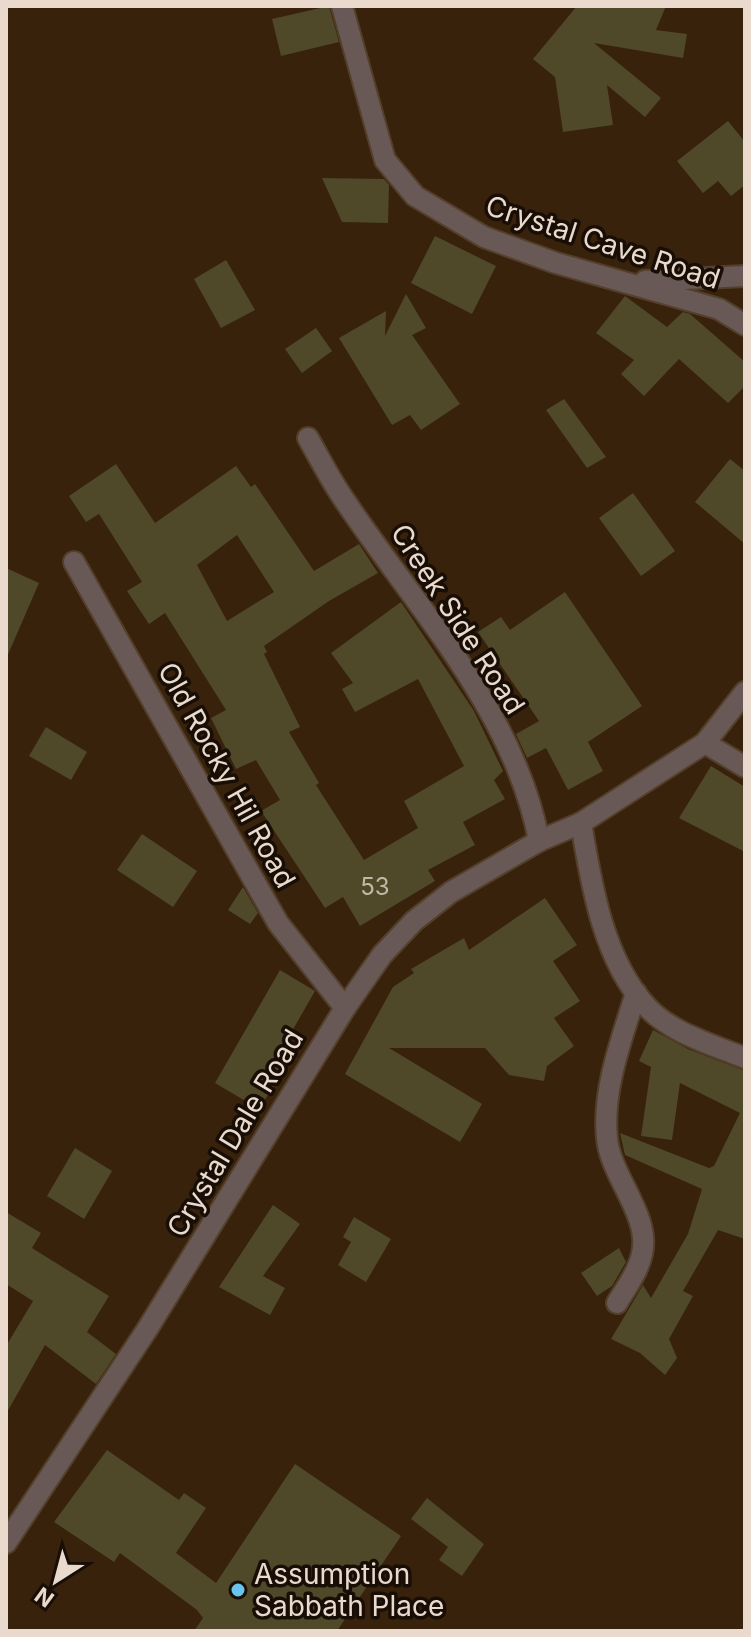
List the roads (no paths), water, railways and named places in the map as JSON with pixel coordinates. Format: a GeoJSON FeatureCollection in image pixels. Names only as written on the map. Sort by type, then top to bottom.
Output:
{"type":"FeatureCollection","features":[{"type":"Feature","properties":{"kind":"street","name":"Crystal Cave Road"},"geometry":{"type":"LineString","coordinates":[[342,6],[385,160],[415,196],[484,237],[556,263],[719,309],[745,325]]}},
{"type":"Feature","properties":{"kind":"street"},"geometry":{"type":"LineString","coordinates":[[632,282],[745,276]]}},
{"type":"Feature","properties":{"kind":"street","name":"Creek Side Road"},"geometry":{"type":"LineString","coordinates":[[308,438],[344,500],[395,567],[481,699],[528,796],[539,841]]}},
{"type":"Feature","properties":{"kind":"street","name":"Old Rocky Hil Road"},"geometry":{"type":"LineString","coordinates":[[74,562],[278,923],[345,1008]]}},
{"type":"Feature","properties":{"kind":"street"},"geometry":{"type":"LineString","coordinates":[[745,692],[705,743],[581,823],[602,921],[636,993],[648,1009],[676,1027],[745,1058]]}},
{"type":"Feature","properties":{"kind":"street"},"geometry":{"type":"LineString","coordinates":[[705,743],[745,767]]}},
{"type":"Feature","properties":{"kind":"street","name":"Crystal Dale Road"},"geometry":{"type":"LineString","coordinates":[[6,1543],[148,1328],[345,1008],[382,955],[414,921],[451,892],[539,841],[581,823]]}},
{"type":"Feature","properties":{"kind":"street"},"geometry":{"type":"LineString","coordinates":[[617,1303],[635,1272],[644,1239],[612,1164],[607,1139],[609,1096],[636,993]]}},
{"type":"Feature","properties":{"kind":"place","name":"Assumption Sabbath Place"},"geometry":{"type":"Point","coordinates":[238,1590]}}]}
